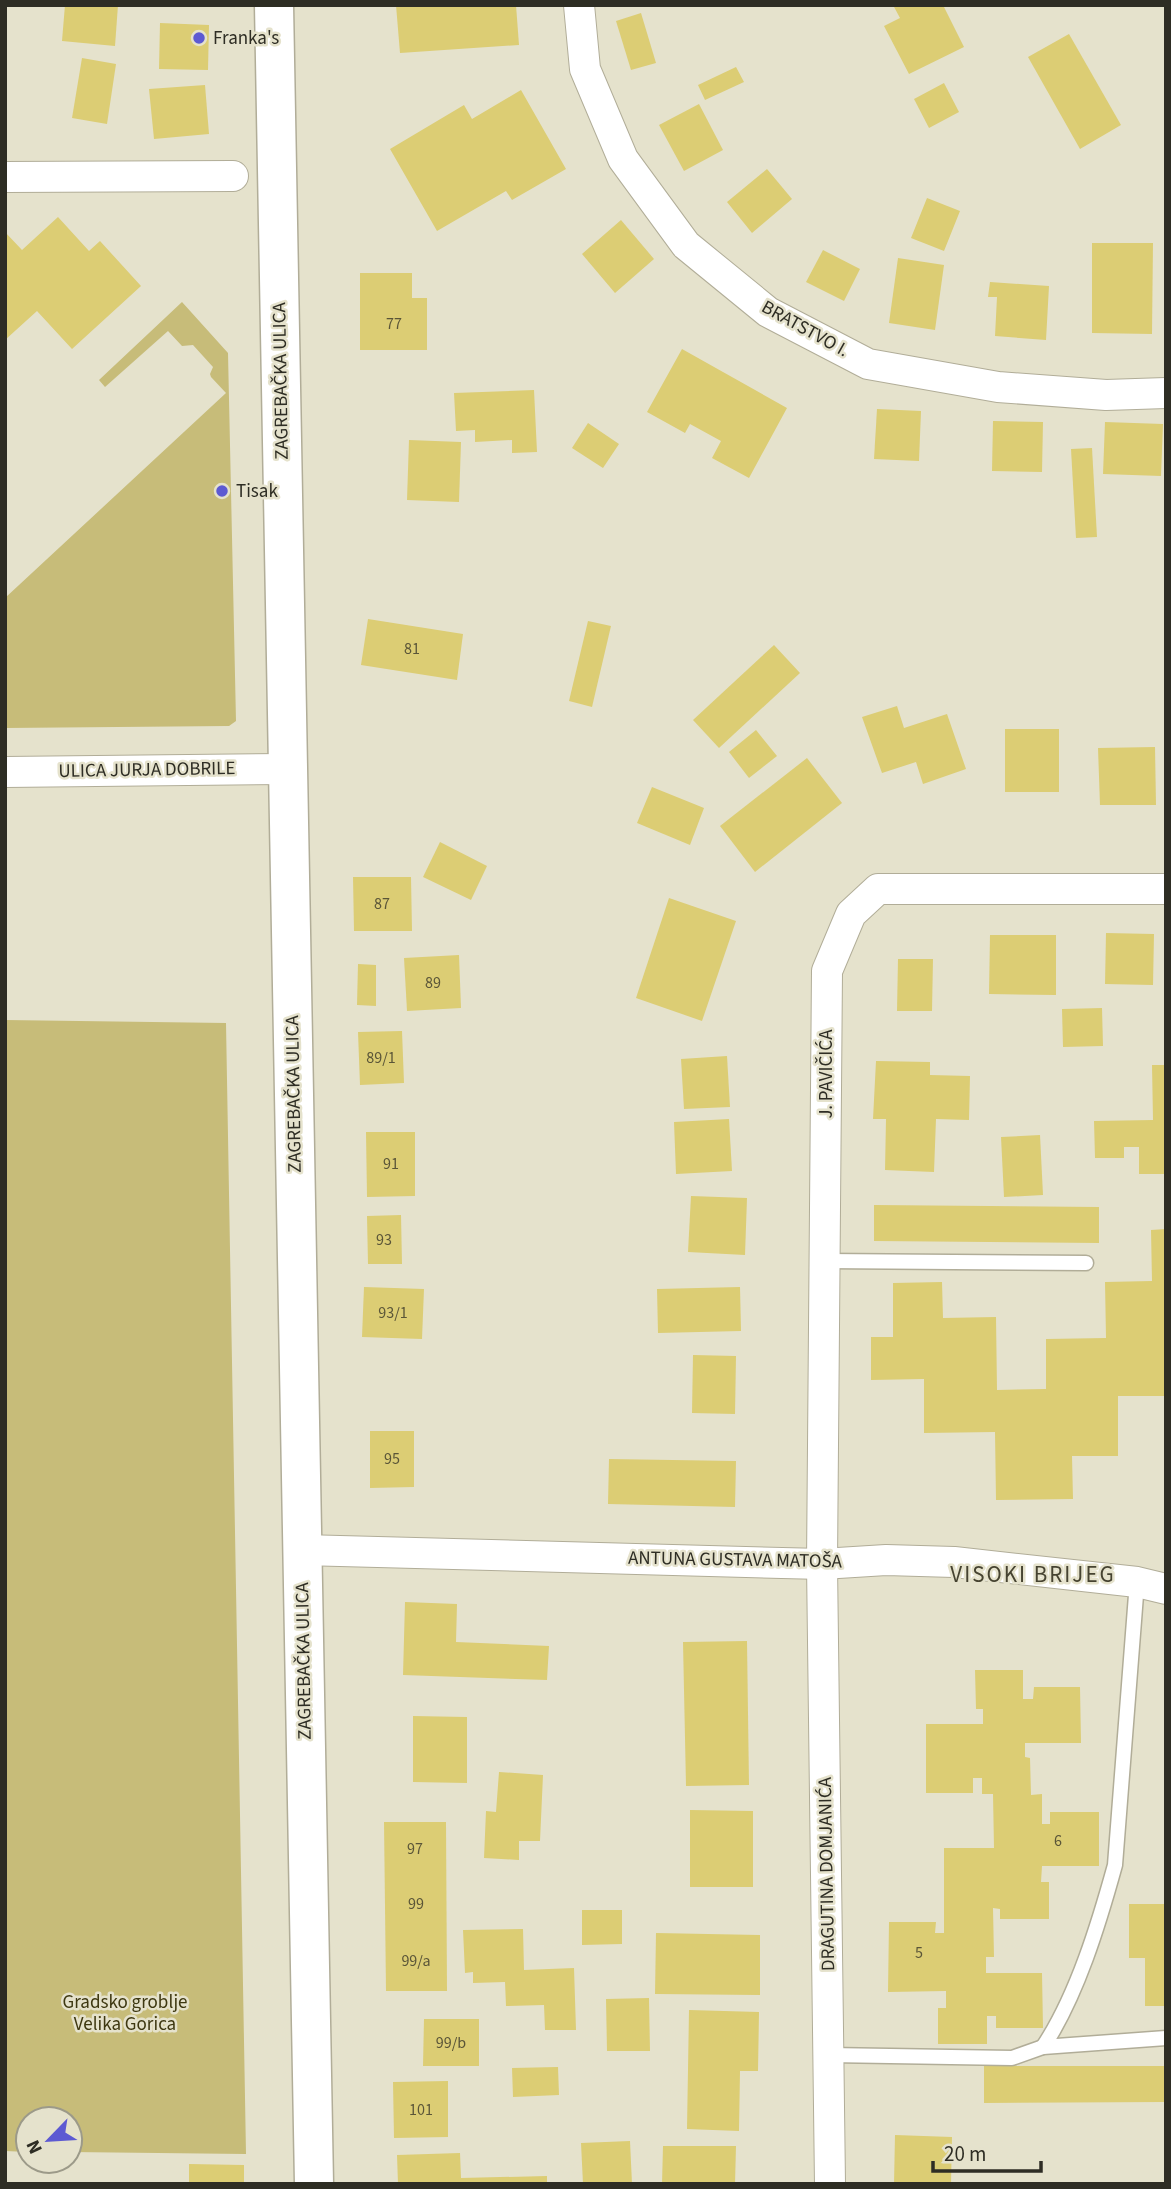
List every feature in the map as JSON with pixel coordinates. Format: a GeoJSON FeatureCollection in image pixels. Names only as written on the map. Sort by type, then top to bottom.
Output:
{"type":"FeatureCollection","features":[{"type":"Feature","properties":{"kind":"main road","name":"ZAGREBAČKA ULICA"},"geometry":{"type":"LineString","coordinates":[[274,5],[314,2184]]}},
{"type":"Feature","properties":{"kind":"street","name":"BRATSTVO I."},"geometry":{"type":"LineString","coordinates":[[579,5],[584,69],[623,159],[686,245],[768,312],[868,364],[998,387],[1106,395],[1166,393]]}},
{"type":"Feature","properties":{"kind":"street"},"geometry":{"type":"LineString","coordinates":[[5,177],[233,176]]}},
{"type":"Feature","properties":{"kind":"street","name":"ULICA JURJA DOBRILE"},"geometry":{"type":"LineString","coordinates":[[5,772],[288,769]]}},
{"type":"Feature","properties":{"kind":"street","name":"J. PAVIČIĆA"},"geometry":{"type":"LineString","coordinates":[[822,1564],[827,971],[851,914],[878,889],[1166,890]]}},
{"type":"Feature","properties":{"kind":"street","name":"ANTUNA GUSTAVA MATOŠA"},"geometry":{"type":"LineString","coordinates":[[302,1550],[822,1564],[886,1560],[954,1562],[1137,1582],[1166,1589]]}},
{"type":"Feature","properties":{"kind":"street","name":"DRAGUTINA DOMJANIĆA"},"geometry":{"type":"LineString","coordinates":[[822,1564],[830,2184]]}},
{"type":"Feature","properties":{"kind":"lane"},"geometry":{"type":"LineString","coordinates":[[824,1261],[1086,1263]]}},
{"type":"Feature","properties":{"kind":"lane"},"geometry":{"type":"LineString","coordinates":[[1043,2047],[1056,2027],[1075,1983],[1104,1906],[1115,1865],[1137,1582]]}},
{"type":"Feature","properties":{"kind":"lane"},"geometry":{"type":"LineString","coordinates":[[829,2055],[1012,2057],[1043,2047],[1166,2038]]}},
{"type":"Feature","properties":{"kind":"green space"},"geometry":{"type":"Polygon","coordinates":[[[182,302],[228,353],[236,721],[229,726],[5,728],[5,598],[226,393],[211,377],[213,367],[193,345],[182,346],[168,331],[105,387],[99,380],[182,302]]]}},
{"type":"Feature","properties":{"kind":"green space","name":"Gradsko groblje Velika Gorica"},"geometry":{"type":"Polygon","coordinates":[[[5,1020],[226,1023],[246,2154],[84,2152],[84,2105],[14,2105],[14,2151],[5,2151],[5,1020]]]}},
{"type":"Feature","properties":{"kind":"building"},"geometry":{"type":"Polygon","coordinates":[[[65,5],[118,5],[115,46],[62,41],[65,5]]]}},
{"type":"Feature","properties":{"kind":"building"},"geometry":{"type":"Polygon","coordinates":[[[396,5],[516,5],[519,45],[400,53],[396,5]]]}},
{"type":"Feature","properties":{"kind":"building"},"geometry":{"type":"Polygon","coordinates":[[[893,5],[943,5],[964,47],[909,74],[884,26],[900,18],[893,5]]]}},
{"type":"Feature","properties":{"kind":"building"},"geometry":{"type":"Polygon","coordinates":[[[641,13],[656,63],[631,70],[616,21],[641,13]]]}},
{"type":"Feature","properties":{"kind":"building"},"geometry":{"type":"Polygon","coordinates":[[[160,23],[209,25],[208,70],[159,69],[160,23]]]}},
{"type":"Feature","properties":{"kind":"building"},"geometry":{"type":"Polygon","coordinates":[[[1069,34],[1121,125],[1080,149],[1028,57],[1069,34]]]}},
{"type":"Feature","properties":{"kind":"building"},"geometry":{"type":"Polygon","coordinates":[[[82,58],[116,64],[107,124],[72,118],[82,58]]]}},
{"type":"Feature","properties":{"kind":"building"},"geometry":{"type":"Polygon","coordinates":[[[736,67],[744,82],[705,100],[698,85],[736,67]]]}},
{"type":"Feature","properties":{"kind":"building"},"geometry":{"type":"Polygon","coordinates":[[[944,83],[959,112],[929,128],[914,99],[944,83]]]}},
{"type":"Feature","properties":{"kind":"building"},"geometry":{"type":"Polygon","coordinates":[[[205,85],[209,134],[154,139],[149,89],[205,85]]]}},
{"type":"Feature","properties":{"kind":"building"},"geometry":{"type":"Polygon","coordinates":[[[521,90],[566,169],[512,200],[506,191],[437,231],[390,149],[464,105],[472,119],[521,90]]]}},
{"type":"Feature","properties":{"kind":"building"},"geometry":{"type":"Polygon","coordinates":[[[699,104],[723,150],[684,171],[659,125],[699,104]]]}},
{"type":"Feature","properties":{"kind":"building"},"geometry":{"type":"Polygon","coordinates":[[[767,169],[792,199],[752,233],[727,202],[767,169]]]}},
{"type":"Feature","properties":{"kind":"building"},"geometry":{"type":"Polygon","coordinates":[[[927,198],[960,211],[944,251],[911,238],[927,198]]]}},
{"type":"Feature","properties":{"kind":"building"},"geometry":{"type":"Polygon","coordinates":[[[58,217],[89,251],[100,241],[141,286],[72,349],[37,311],[5,340],[5,232],[22,250],[58,217]]]}},
{"type":"Feature","properties":{"kind":"building"},"geometry":{"type":"Polygon","coordinates":[[[621,220],[654,259],[615,293],[582,254],[621,220]]]}},
{"type":"Feature","properties":{"kind":"building"},"geometry":{"type":"Polygon","coordinates":[[[1092,243],[1153,243],[1152,334],[1092,333],[1092,243]]]}},
{"type":"Feature","properties":{"kind":"building"},"geometry":{"type":"Polygon","coordinates":[[[823,250],[860,269],[844,301],[806,282],[823,250]]]}},
{"type":"Feature","properties":{"kind":"building"},"geometry":{"type":"Polygon","coordinates":[[[898,258],[944,265],[935,330],[889,323],[898,258]]]}},
{"type":"Feature","properties":{"kind":"building"},"geometry":{"type":"Polygon","coordinates":[[[360,273],[412,273],[412,298],[427,298],[427,350],[360,350],[360,273]]]}},
{"type":"Feature","properties":{"kind":"building"},"geometry":{"type":"Polygon","coordinates":[[[990,282],[1049,286],[1046,340],[995,336],[997,297],[988,297],[990,282]]]}},
{"type":"Feature","properties":{"kind":"building"},"geometry":{"type":"Polygon","coordinates":[[[682,349],[787,408],[749,478],[712,458],[721,441],[690,424],[685,433],[647,412],[682,349]]]}},
{"type":"Feature","properties":{"kind":"building"},"geometry":{"type":"Polygon","coordinates":[[[534,390],[537,452],[512,453],[512,440],[475,442],[475,430],[456,431],[454,393],[534,390]]]}},
{"type":"Feature","properties":{"kind":"building"},"geometry":{"type":"Polygon","coordinates":[[[877,409],[921,411],[919,461],[874,459],[877,409]]]}},
{"type":"Feature","properties":{"kind":"building"},"geometry":{"type":"Polygon","coordinates":[[[993,421],[1043,422],[1042,472],[992,471],[993,421]]]}},
{"type":"Feature","properties":{"kind":"building"},"geometry":{"type":"Polygon","coordinates":[[[1105,422],[1163,424],[1161,476],[1103,474],[1105,422]]]}},
{"type":"Feature","properties":{"kind":"building"},"geometry":{"type":"Polygon","coordinates":[[[588,423],[619,444],[603,468],[572,448],[588,423]]]}},
{"type":"Feature","properties":{"kind":"building"},"geometry":{"type":"Polygon","coordinates":[[[409,440],[461,442],[459,502],[407,500],[409,440]]]}},
{"type":"Feature","properties":{"kind":"building"},"geometry":{"type":"Polygon","coordinates":[[[1092,448],[1097,537],[1076,538],[1071,449],[1092,448]]]}},
{"type":"Feature","properties":{"kind":"building"},"geometry":{"type":"Polygon","coordinates":[[[368,619],[463,634],[457,680],[361,665],[368,619]]]}},
{"type":"Feature","properties":{"kind":"building"},"geometry":{"type":"Polygon","coordinates":[[[588,621],[611,626],[592,707],[569,701],[588,621]]]}},
{"type":"Feature","properties":{"kind":"building"},"geometry":{"type":"Polygon","coordinates":[[[774,645],[800,673],[719,748],[693,720],[774,645]]]}},
{"type":"Feature","properties":{"kind":"building"},"geometry":{"type":"Polygon","coordinates":[[[897,706],[904,728],[947,714],[966,769],[923,784],[916,762],[882,773],[862,717],[897,706]]]}},
{"type":"Feature","properties":{"kind":"building"},"geometry":{"type":"Polygon","coordinates":[[[1005,729],[1059,729],[1059,792],[1005,792],[1005,729]]]}},
{"type":"Feature","properties":{"kind":"building"},"geometry":{"type":"Polygon","coordinates":[[[756,730],[777,756],[749,778],[729,752],[756,730]]]}},
{"type":"Feature","properties":{"kind":"building"},"geometry":{"type":"Polygon","coordinates":[[[1155,747],[1156,805],[1100,805],[1098,748],[1155,747]]]}},
{"type":"Feature","properties":{"kind":"building"},"geometry":{"type":"Polygon","coordinates":[[[807,758],[842,803],[755,872],[720,826],[807,758]]]}},
{"type":"Feature","properties":{"kind":"building"},"geometry":{"type":"Polygon","coordinates":[[[652,787],[704,808],[690,845],[637,823],[652,787]]]}},
{"type":"Feature","properties":{"kind":"building"},"geometry":{"type":"Polygon","coordinates":[[[440,842],[487,866],[471,900],[423,877],[440,842]]]}},
{"type":"Feature","properties":{"kind":"building"},"geometry":{"type":"Polygon","coordinates":[[[353,877],[411,877],[412,931],[354,931],[353,877]]]}},
{"type":"Feature","properties":{"kind":"building"},"geometry":{"type":"Polygon","coordinates":[[[669,898],[736,921],[702,1021],[636,998],[669,898]]]}},
{"type":"Feature","properties":{"kind":"building"},"geometry":{"type":"Polygon","coordinates":[[[1106,933],[1154,934],[1153,985],[1105,984],[1106,933]]]}},
{"type":"Feature","properties":{"kind":"building"},"geometry":{"type":"Polygon","coordinates":[[[990,935],[1056,935],[1056,995],[989,994],[990,935]]]}},
{"type":"Feature","properties":{"kind":"building"},"geometry":{"type":"Polygon","coordinates":[[[459,955],[461,1008],[407,1011],[404,958],[459,955]]]}},
{"type":"Feature","properties":{"kind":"building"},"geometry":{"type":"Polygon","coordinates":[[[898,959],[933,959],[932,1011],[897,1011],[898,959]]]}},
{"type":"Feature","properties":{"kind":"building"},"geometry":{"type":"Polygon","coordinates":[[[358,964],[376,965],[376,1006],[357,1005],[358,964]]]}},
{"type":"Feature","properties":{"kind":"building"},"geometry":{"type":"Polygon","coordinates":[[[1102,1008],[1103,1046],[1063,1047],[1062,1009],[1102,1008]]]}},
{"type":"Feature","properties":{"kind":"building"},"geometry":{"type":"Polygon","coordinates":[[[402,1031],[404,1083],[360,1085],[358,1032],[402,1031]]]}},
{"type":"Feature","properties":{"kind":"building"},"geometry":{"type":"Polygon","coordinates":[[[727,1056],[730,1107],[684,1109],[681,1059],[727,1056]]]}},
{"type":"Feature","properties":{"kind":"building"},"geometry":{"type":"Polygon","coordinates":[[[876,1061],[930,1062],[930,1075],[970,1076],[969,1120],[936,1119],[934,1172],[885,1170],[886,1119],[873,1119],[876,1061]]]}},
{"type":"Feature","properties":{"kind":"building"},"geometry":{"type":"Polygon","coordinates":[[[1152,1065],[1166,1065],[1166,1174],[1139,1174],[1139,1147],[1124,1147],[1124,1158],[1095,1158],[1094,1121],[1153,1120],[1152,1065]]]}},
{"type":"Feature","properties":{"kind":"building"},"geometry":{"type":"Polygon","coordinates":[[[729,1119],[732,1171],[676,1174],[674,1122],[729,1119]]]}},
{"type":"Feature","properties":{"kind":"building"},"geometry":{"type":"Polygon","coordinates":[[[366,1132],[415,1132],[415,1196],[367,1197],[366,1132]]]}},
{"type":"Feature","properties":{"kind":"building"},"geometry":{"type":"Polygon","coordinates":[[[1040,1135],[1043,1195],[1004,1197],[1001,1137],[1040,1135]]]}},
{"type":"Feature","properties":{"kind":"building"},"geometry":{"type":"Polygon","coordinates":[[[691,1196],[747,1198],[745,1255],[688,1252],[691,1196]]]}},
{"type":"Feature","properties":{"kind":"building"},"geometry":{"type":"Polygon","coordinates":[[[874,1205],[1099,1207],[1099,1243],[874,1241],[874,1205]]]}},
{"type":"Feature","properties":{"kind":"building"},"geometry":{"type":"Polygon","coordinates":[[[401,1215],[402,1264],[368,1264],[367,1216],[401,1215]]]}},
{"type":"Feature","properties":{"kind":"building"},"geometry":{"type":"Polygon","coordinates":[[[1166,1229],[1166,1396],[1118,1396],[1118,1456],[1072,1456],[1073,1499],[996,1500],[995,1432],[924,1433],[924,1379],[871,1380],[871,1337],[893,1337],[893,1283],[942,1282],[943,1318],[996,1317],[997,1390],[1046,1389],[1046,1339],[1106,1338],[1105,1282],[1152,1281],[1151,1230],[1166,1229]]]}},
{"type":"Feature","properties":{"kind":"building"},"geometry":{"type":"Polygon","coordinates":[[[364,1287],[424,1289],[422,1339],[362,1337],[364,1287]]]}},
{"type":"Feature","properties":{"kind":"building"},"geometry":{"type":"Polygon","coordinates":[[[740,1287],[741,1331],[658,1333],[657,1289],[740,1287]]]}},
{"type":"Feature","properties":{"kind":"building"},"geometry":{"type":"Polygon","coordinates":[[[693,1355],[736,1356],[735,1414],[692,1413],[693,1355]]]}},
{"type":"Feature","properties":{"kind":"building"},"geometry":{"type":"Polygon","coordinates":[[[370,1431],[414,1431],[414,1487],[370,1488],[370,1431]]]}},
{"type":"Feature","properties":{"kind":"building"},"geometry":{"type":"Polygon","coordinates":[[[609,1459],[736,1461],[735,1507],[608,1504],[609,1459]]]}},
{"type":"Feature","properties":{"kind":"building"},"geometry":{"type":"Polygon","coordinates":[[[405,1602],[457,1604],[456,1642],[549,1646],[547,1680],[403,1675],[405,1602]]]}},
{"type":"Feature","properties":{"kind":"building"},"geometry":{"type":"Polygon","coordinates":[[[747,1641],[749,1785],[686,1786],[683,1642],[747,1641]]]}},
{"type":"Feature","properties":{"kind":"building"},"geometry":{"type":"Polygon","coordinates":[[[975,1670],[1023,1670],[1023,1699],[1033,1699],[1034,1687],[1080,1687],[1081,1743],[1025,1743],[1025,1757],[1030,1758],[1031,1795],[1042,1794],[1042,1824],[1050,1824],[1050,1812],[1099,1812],[1099,1866],[1042,1866],[1041,1882],[1049,1882],[1049,1919],[1000,1919],[1000,1909],[993,1908],[994,1957],[986,1957],[986,1973],[1042,1973],[1043,2028],[996,2028],[996,2016],[987,2016],[987,2044],[938,2044],[938,2008],[946,2008],[946,1991],[888,1992],[889,1922],[936,1922],[935,1933],[944,1933],[944,1848],[994,1848],[993,1794],[982,1794],[982,1778],[973,1778],[973,1793],[926,1793],[926,1724],[983,1724],[983,1709],[976,1709],[975,1670]]]}},
{"type":"Feature","properties":{"kind":"building"},"geometry":{"type":"Polygon","coordinates":[[[413,1716],[467,1717],[467,1783],[413,1782],[413,1716]]]}},
{"type":"Feature","properties":{"kind":"building"},"geometry":{"type":"Polygon","coordinates":[[[499,1772],[543,1775],[540,1841],[519,1841],[519,1860],[484,1858],[486,1811],[496,1812],[499,1772]]]}},
{"type":"Feature","properties":{"kind":"building"},"geometry":{"type":"Polygon","coordinates":[[[690,1810],[753,1811],[753,1887],[690,1887],[690,1810]]]}},
{"type":"Feature","properties":{"kind":"building"},"geometry":{"type":"Polygon","coordinates":[[[384,1822],[446,1822],[447,1991],[386,1991],[384,1822]]]}},
{"type":"Feature","properties":{"kind":"building"},"geometry":{"type":"Polygon","coordinates":[[[1129,1904],[1166,1904],[1166,2006],[1145,2006],[1145,1958],[1129,1958],[1129,1904]]]}},
{"type":"Feature","properties":{"kind":"building"},"geometry":{"type":"Polygon","coordinates":[[[582,1910],[622,1910],[622,1944],[582,1945],[582,1910]]]}},
{"type":"Feature","properties":{"kind":"building"},"geometry":{"type":"Polygon","coordinates":[[[523,1929],[524,1970],[574,1968],[576,2030],[545,2030],[544,2005],[506,2006],[505,1982],[473,1983],[473,1972],[465,1973],[463,1930],[523,1929]]]}},
{"type":"Feature","properties":{"kind":"building"},"geometry":{"type":"Polygon","coordinates":[[[656,1933],[760,1935],[760,1995],[655,1994],[656,1933]]]}},
{"type":"Feature","properties":{"kind":"building"},"geometry":{"type":"Polygon","coordinates":[[[649,1998],[650,2051],[607,2051],[606,1999],[649,1998]]]}},
{"type":"Feature","properties":{"kind":"building"},"geometry":{"type":"Polygon","coordinates":[[[689,2010],[759,2012],[758,2071],[740,2071],[739,2131],[687,2129],[689,2010]]]}},
{"type":"Feature","properties":{"kind":"building"},"geometry":{"type":"Polygon","coordinates":[[[424,2019],[479,2019],[479,2066],[423,2066],[424,2019]]]}},
{"type":"Feature","properties":{"kind":"building"},"geometry":{"type":"Polygon","coordinates":[[[984,2066],[1166,2066],[1166,2102],[984,2103],[984,2066]]]}},
{"type":"Feature","properties":{"kind":"building"},"geometry":{"type":"Polygon","coordinates":[[[558,2067],[559,2095],[513,2097],[512,2068],[558,2067]]]}},
{"type":"Feature","properties":{"kind":"building"},"geometry":{"type":"Polygon","coordinates":[[[448,2081],[448,2137],[394,2138],[393,2082],[448,2081]]]}},
{"type":"Feature","properties":{"kind":"building"},"geometry":{"type":"Polygon","coordinates":[[[895,2135],[952,2137],[951,2184],[894,2184],[895,2135]]]}},
{"type":"Feature","properties":{"kind":"building"},"geometry":{"type":"Polygon","coordinates":[[[630,2141],[632,2184],[583,2184],[581,2143],[630,2141]]]}},
{"type":"Feature","properties":{"kind":"building"},"geometry":{"type":"Polygon","coordinates":[[[663,2146],[736,2146],[735,2184],[662,2184],[663,2146]]]}},
{"type":"Feature","properties":{"kind":"building"},"geometry":{"type":"Polygon","coordinates":[[[460,2153],[461,2178],[547,2176],[547,2184],[398,2184],[397,2155],[460,2153]]]}},
{"type":"Feature","properties":{"kind":"building"},"geometry":{"type":"Polygon","coordinates":[[[189,2164],[244,2165],[244,2184],[189,2184],[189,2164]]]}},
{"type":"Feature","properties":{"kind":"place","name":"Franka's"},"geometry":{"type":"Point","coordinates":[199,38]}},
{"type":"Feature","properties":{"kind":"place","name":"Tisak"},"geometry":{"type":"Point","coordinates":[222,491]}},
{"type":"Feature","properties":{"kind":"district","name":"VISOKI BRIJEG"},"geometry":{"type":"Point","coordinates":[1033,1574]}}]}
